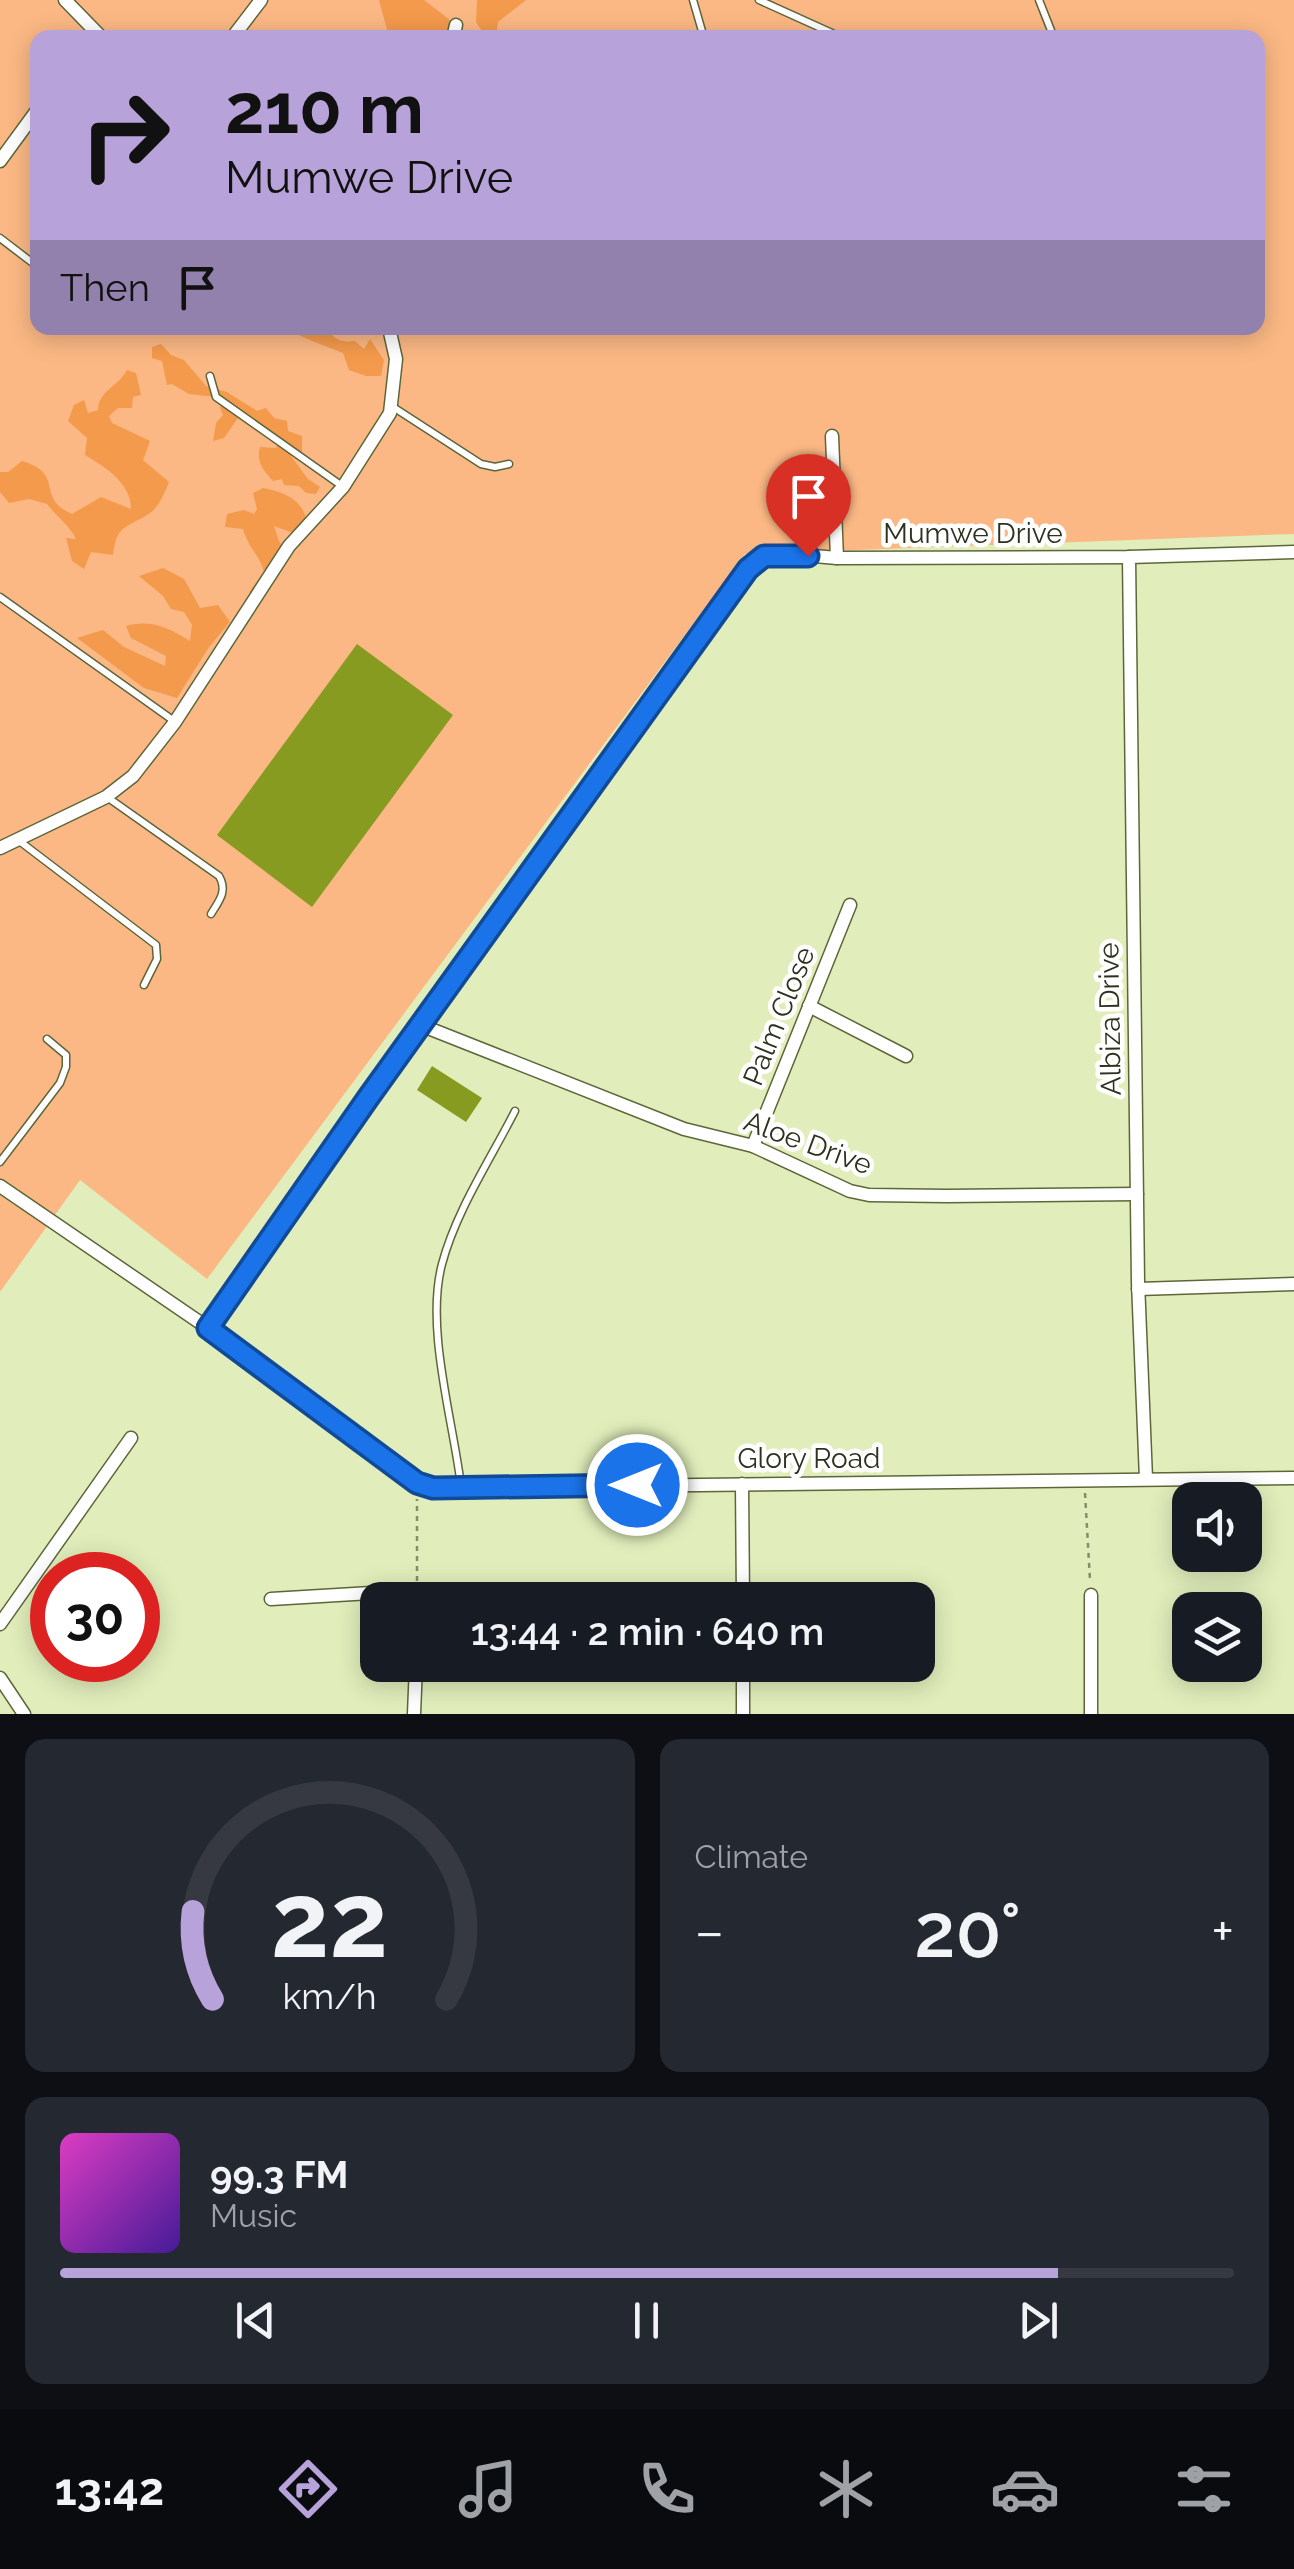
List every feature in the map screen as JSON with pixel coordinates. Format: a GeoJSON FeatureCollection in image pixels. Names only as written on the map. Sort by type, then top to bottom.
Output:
{"type":"FeatureCollection","features":[{"type":"Feature","properties":{"kind":"street"},"geometry":{"type":"LineString","coordinates":[[65,0],[92,30]]}},
{"type":"Feature","properties":{"kind":"street"},"geometry":{"type":"LineString","coordinates":[[238,30],[261,0]]}},
{"type":"Feature","properties":{"kind":"street"},"geometry":{"type":"LineString","coordinates":[[0,160],[30,121]]}},
{"type":"Feature","properties":{"kind":"street"},"geometry":{"type":"LineString","coordinates":[[0,848],[106,797],[133,776],[175,722],[288,546],[343,486],[392,406],[396,360],[391,335]]}},
{"type":"Feature","properties":{"kind":"street"},"geometry":{"type":"LineString","coordinates":[[832,436],[837,558]]}},
{"type":"Feature","properties":{"kind":"street","name":"Mumwe Drive"},"geometry":{"type":"LineString","coordinates":[[208,1328],[748,569],[764,556],[780,553],[837,558],[1129,558],[1294,552]]}},
{"type":"Feature","properties":{"kind":"street","name":"Albiza Drive"},"geometry":{"type":"LineString","coordinates":[[1129,558],[1138,1289],[1146,1480]]}},
{"type":"Feature","properties":{"kind":"street","name":"Palm Close"},"geometry":{"type":"LineString","coordinates":[[753,1146],[850,905]]}},
{"type":"Feature","properties":{"kind":"street"},"geometry":{"type":"LineString","coordinates":[[809,1006],[906,1056]]}},
{"type":"Feature","properties":{"kind":"street","name":"Aloe Drive"},"geometry":{"type":"LineString","coordinates":[[423,1026],[684,1129],[753,1146],[829,1183],[868,1195],[1137,1194]]}},
{"type":"Feature","properties":{"kind":"street"},"geometry":{"type":"LineString","coordinates":[[0,1186],[208,1328],[417,1483]]}},
{"type":"Feature","properties":{"kind":"street"},"geometry":{"type":"LineString","coordinates":[[1138,1289],[1294,1284]]}},
{"type":"Feature","properties":{"kind":"street"},"geometry":{"type":"LineString","coordinates":[[0,1624],[131,1438]]}},
{"type":"Feature","properties":{"kind":"street","name":"Glory Road"},"geometry":{"type":"LineString","coordinates":[[417,1483],[433,1488],[1294,1478]]}},
{"type":"Feature","properties":{"kind":"street"},"geometry":{"type":"LineString","coordinates":[[742,1484],[742,1582]]}},
{"type":"Feature","properties":{"kind":"street"},"geometry":{"type":"LineString","coordinates":[[272,1599],[360,1594]]}},
{"type":"Feature","properties":{"kind":"street"},"geometry":{"type":"LineString","coordinates":[[1091,1595],[1091,1714]]}},
{"type":"Feature","properties":{"kind":"street"},"geometry":{"type":"LineString","coordinates":[[0,1678],[24,1714]]}},
{"type":"Feature","properties":{"kind":"street"},"geometry":{"type":"LineString","coordinates":[[414,1714],[415,1682]]}},
{"type":"Feature","properties":{"kind":"street"},"geometry":{"type":"LineString","coordinates":[[743,1682],[743,1714]]}},
{"type":"Feature","properties":{"kind":"lane"},"geometry":{"type":"LineString","coordinates":[[693,0],[702,30]]}},
{"type":"Feature","properties":{"kind":"lane"},"geometry":{"type":"LineString","coordinates":[[759,0],[825,30]]}},
{"type":"Feature","properties":{"kind":"lane"},"geometry":{"type":"LineString","coordinates":[[1039,0],[1051,30]]}},
{"type":"Feature","properties":{"kind":"lane"},"geometry":{"type":"LineString","coordinates":[[0,238],[30,260]]}},
{"type":"Feature","properties":{"kind":"lane"},"geometry":{"type":"LineString","coordinates":[[210,376],[216,397],[343,486]]}},
{"type":"Feature","properties":{"kind":"lane"},"geometry":{"type":"LineString","coordinates":[[392,406],[481,464],[509,464]]}},
{"type":"Feature","properties":{"kind":"lane"},"geometry":{"type":"LineString","coordinates":[[0,597],[175,722]]}},
{"type":"Feature","properties":{"kind":"lane"},"geometry":{"type":"LineString","coordinates":[[106,797],[220,876],[223,895],[210,914]]}},
{"type":"Feature","properties":{"kind":"lane"},"geometry":{"type":"LineString","coordinates":[[17,839],[156,945],[157,959],[144,985]]}},
{"type":"Feature","properties":{"kind":"lane"},"geometry":{"type":"LineString","coordinates":[[0,1162],[60,1083],[66,1054],[46,1040]]}},
{"type":"Feature","properties":{"kind":"lane"},"geometry":{"type":"LineString","coordinates":[[461,1486],[440,1351],[438,1287],[450,1241],[515,1111]]}},
{"type":"Feature","properties":{"kind":"path"},"geometry":{"type":"LineString","coordinates":[[1084,1481],[1091,1595]]}},
{"type":"Feature","properties":{"kind":"path"},"geometry":{"type":"LineString","coordinates":[[416,1580],[417,1483]]}},
{"type":"Feature","properties":{"kind":"shaded area"},"geometry":{"type":"Polygon","coordinates":[[[0,0],[1294,0],[1294,534],[745,554],[207,1279],[80,1180],[0,1292],[0,0]]]}},
{"type":"Feature","properties":{"kind":"shaded area"},"geometry":{"type":"Polygon","coordinates":[[[379,0],[424,0],[463,30],[387,30],[379,0]]]}},
{"type":"Feature","properties":{"kind":"shaded area"},"geometry":{"type":"Polygon","coordinates":[[[477,0],[526,0],[498,22],[497,30],[481,30],[476,22],[477,0]]]}},
{"type":"Feature","properties":{"kind":"shaded area"},"geometry":{"type":"Polygon","coordinates":[[[300,335],[332,335],[355,341],[364,349],[370,339],[384,360],[381,376],[349,370],[343,353],[300,335]]]}},
{"type":"Feature","properties":{"kind":"shaded area"},"geometry":{"type":"Polygon","coordinates":[[[161,344],[171,355],[184,360],[206,386],[227,392],[257,411],[266,408],[274,418],[287,421],[288,431],[302,436],[302,452],[291,456],[308,479],[320,487],[316,494],[306,493],[299,486],[284,485],[282,479],[273,481],[263,469],[260,447],[276,448],[282,439],[272,431],[259,433],[238,418],[224,438],[213,441],[216,423],[223,415],[220,408],[224,398],[189,394],[167,385],[162,361],[152,358],[152,347],[161,344]]]}},
{"type":"Feature","properties":{"kind":"shaded area"},"geometry":{"type":"Polygon","coordinates":[[[127,370],[136,373],[141,395],[133,397],[132,408],[118,408],[109,416],[112,423],[150,441],[143,460],[169,482],[155,509],[119,533],[113,555],[91,552],[84,569],[72,561],[66,538],[76,539],[67,525],[47,504],[29,499],[9,503],[0,492],[0,472],[8,472],[22,461],[35,466],[47,479],[55,501],[72,514],[101,497],[131,509],[122,484],[85,455],[87,438],[68,421],[74,405],[84,400],[88,413],[98,410],[105,393],[127,370]]]}},
{"type":"Feature","properties":{"kind":"shaded area"},"geometry":{"type":"Polygon","coordinates":[[[263,488],[290,497],[306,518],[293,533],[274,526],[279,541],[291,556],[262,597],[249,592],[264,572],[243,529],[225,527],[227,514],[244,510],[254,514],[257,509],[253,493],[263,488]]]}},
{"type":"Feature","properties":{"kind":"shaded area"},"geometry":{"type":"Polygon","coordinates":[[[163,568],[184,579],[200,608],[218,605],[230,622],[177,698],[144,688],[77,638],[103,630],[124,647],[165,666],[166,656],[131,638],[126,626],[160,626],[190,641],[192,625],[184,612],[171,609],[163,596],[139,576],[163,568]]]}},
{"type":"Feature","properties":{"kind":"shaded area"},"geometry":{"type":"Polygon","coordinates":[[[357,644],[453,715],[312,907],[217,835],[357,644]]]}},
{"type":"Feature","properties":{"kind":"shaded area"},"geometry":{"type":"Polygon","coordinates":[[[432,1066],[482,1098],[466,1122],[417,1090],[432,1066]]]}},
{"type":"Feature","properties":{"kind":"route"},"geometry":{"type":"LineString","coordinates":[[637,1485],[433,1488],[417,1483],[208,1328],[748,569],[764,556],[808,556]]}}]}
